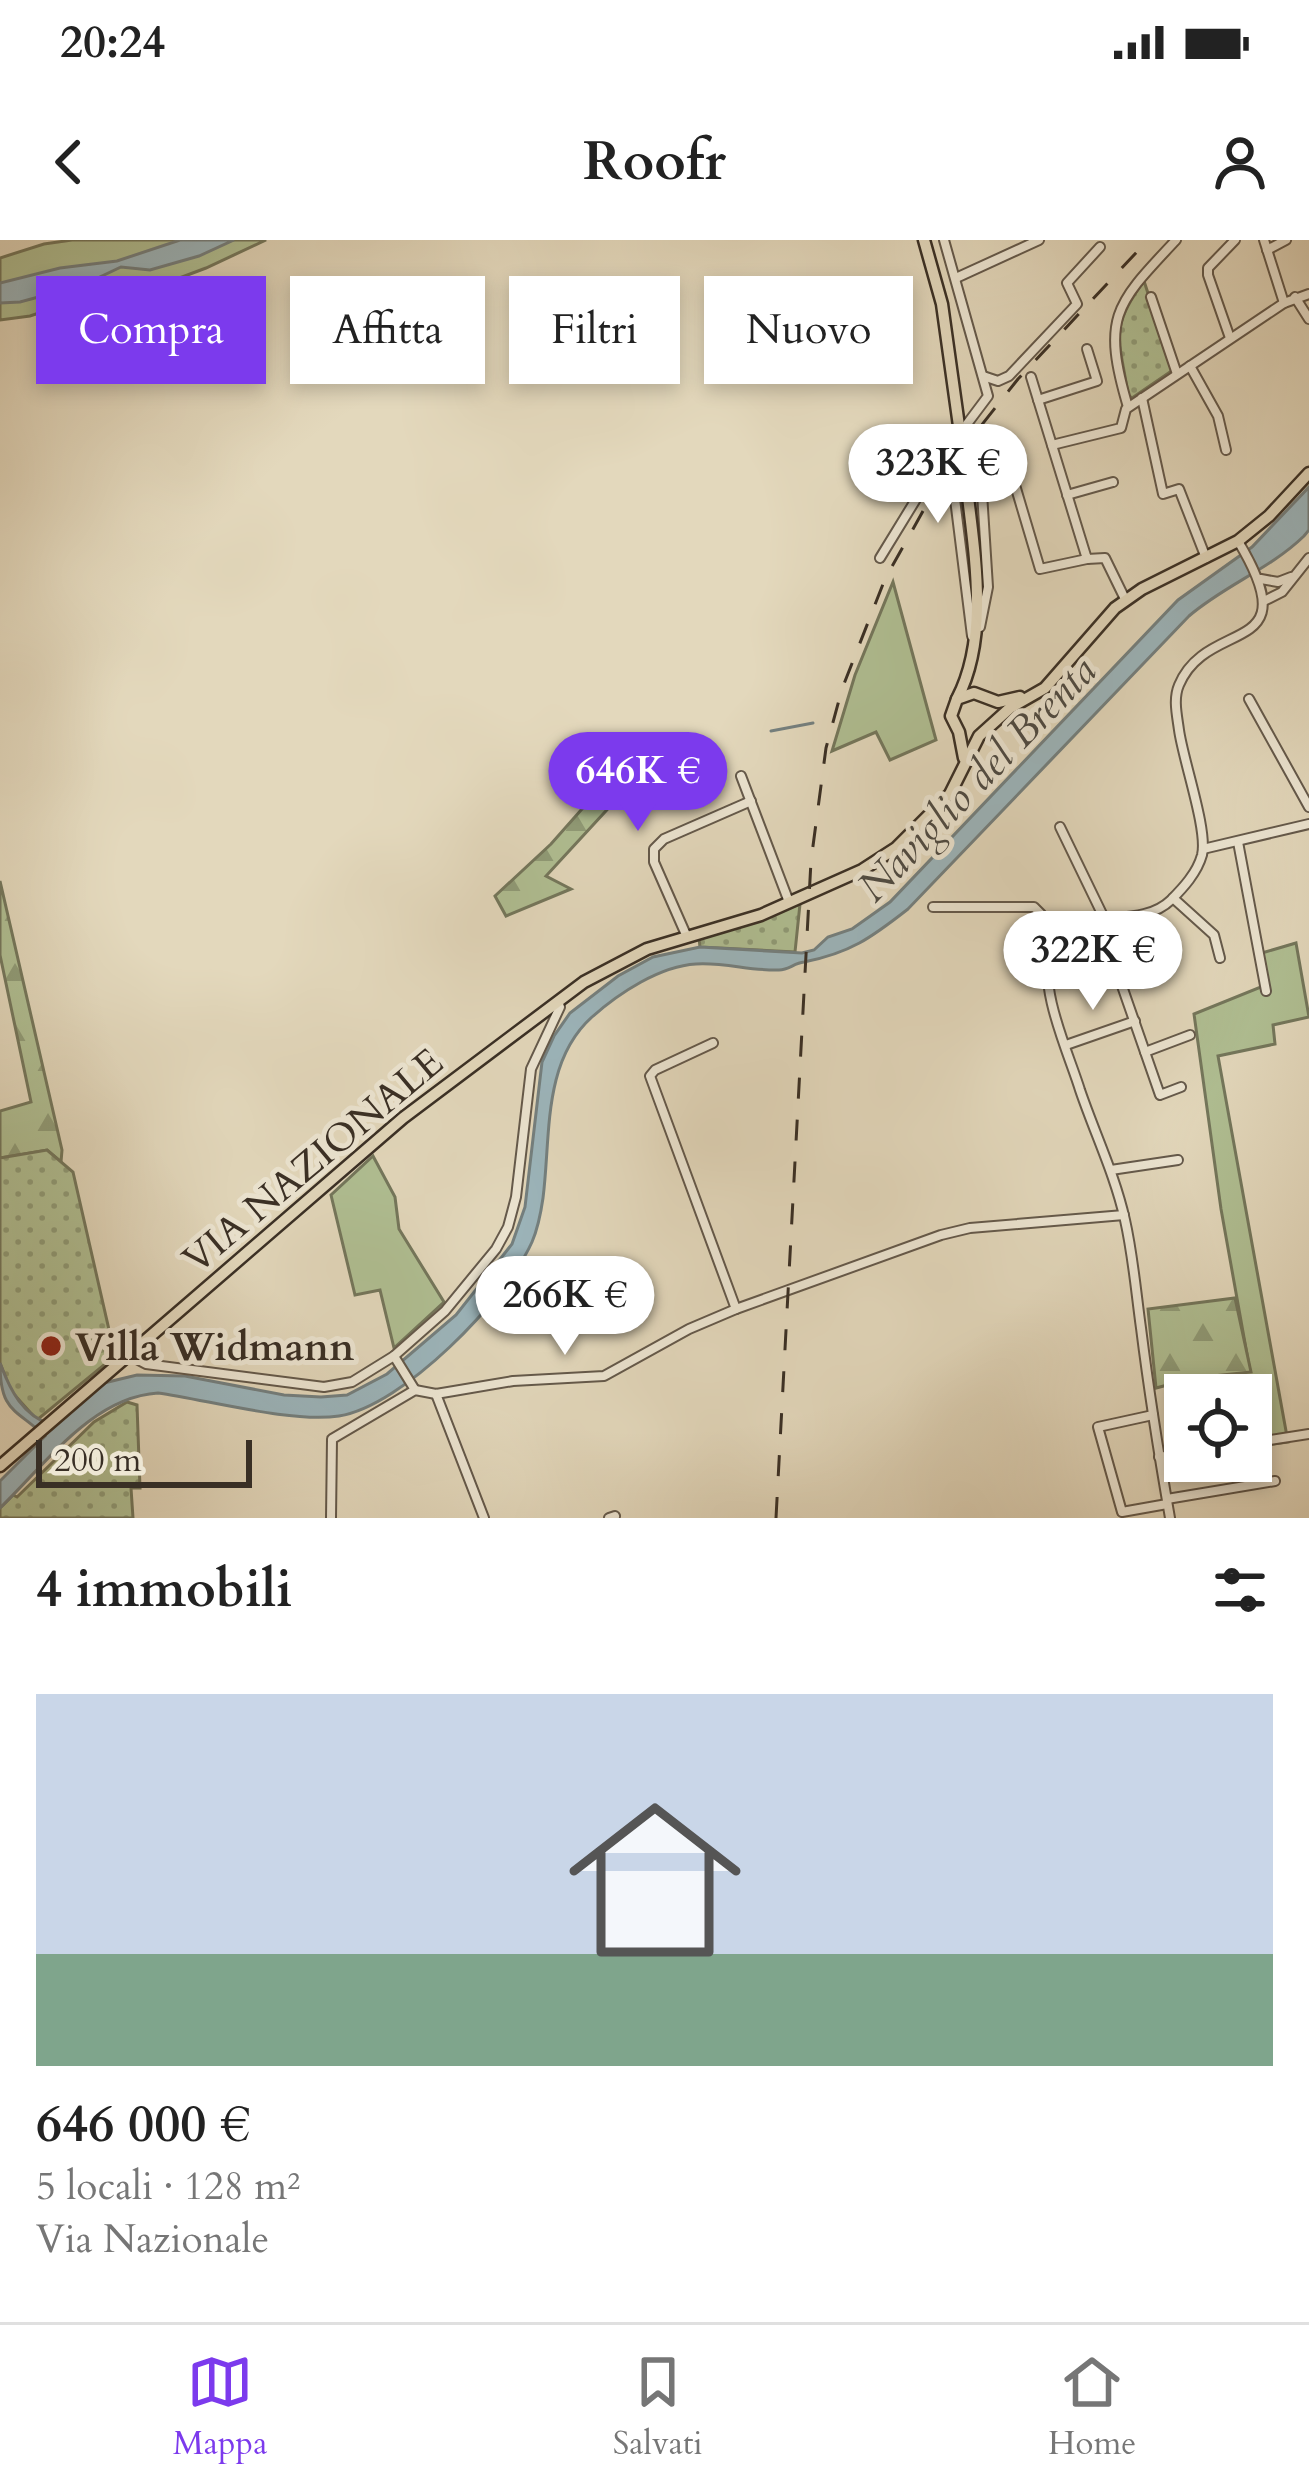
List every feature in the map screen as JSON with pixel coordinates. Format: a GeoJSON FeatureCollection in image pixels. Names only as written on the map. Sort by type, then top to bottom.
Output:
{"type":"FeatureCollection","features":[{"type":"Feature","properties":{"kind":"main road"},"geometry":{"type":"LineString","coordinates":[[924,240],[942,304],[959,426]]}},
{"type":"Feature","properties":{"kind":"main road"},"geometry":{"type":"LineString","coordinates":[[965,470],[974,556],[975,676],[994,709],[994,720]]}},
{"type":"Feature","properties":{"kind":"main road"},"geometry":{"type":"LineString","coordinates":[[959,731],[979,736],[994,720],[1040,693],[1125,599],[1241,545],[1309,473]]}},
{"type":"Feature","properties":{"kind":"main road"},"geometry":{"type":"LineString","coordinates":[[964,764],[959,731],[951,716],[973,651]]}},
{"type":"Feature","properties":{"kind":"main road"},"geometry":{"type":"LineString","coordinates":[[957,699],[969,693],[1003,702],[1063,668]]}},
{"type":"Feature","properties":{"kind":"main road","name":"VIA NAZIONALE"},"geometry":{"type":"LineString","coordinates":[[0,1466],[404,1118],[558,1002],[615,963],[790,902],[862,870],[896,848],[950,794],[979,736]]}},
{"type":"Feature","properties":{"kind":"street"},"geometry":{"type":"LineString","coordinates":[[880,557],[940,460],[988,396],[944,240]]}},
{"type":"Feature","properties":{"kind":"street"},"geometry":{"type":"LineString","coordinates":[[956,278],[1039,240]]}},
{"type":"Feature","properties":{"kind":"street"},"geometry":{"type":"LineString","coordinates":[[1052,445],[1120,428],[1128,407],[1115,329],[1126,294],[1176,240]]}},
{"type":"Feature","properties":{"kind":"street"},"geometry":{"type":"LineString","coordinates":[[1230,339],[1208,268],[1235,240]]}},
{"type":"Feature","properties":{"kind":"street"},"geometry":{"type":"LineString","coordinates":[[1284,303],[1266,245],[1286,240]]}},
{"type":"Feature","properties":{"kind":"street"},"geometry":{"type":"LineString","coordinates":[[983,376],[998,381],[1009,376],[1077,304],[1067,283],[1100,247]]}},
{"type":"Feature","properties":{"kind":"street"},"geometry":{"type":"LineString","coordinates":[[1128,407],[1284,303],[1309,294]]}},
{"type":"Feature","properties":{"kind":"street"},"geometry":{"type":"LineString","coordinates":[[1151,297],[1177,374]]}},
{"type":"Feature","properties":{"kind":"street"},"geometry":{"type":"LineString","coordinates":[[1295,297],[1309,320]]}},
{"type":"Feature","properties":{"kind":"street"},"geometry":{"type":"LineString","coordinates":[[1038,400],[1097,380],[1087,349]]}},
{"type":"Feature","properties":{"kind":"street"},"geometry":{"type":"LineString","coordinates":[[1190,366],[1220,421],[1226,450]]}},
{"type":"Feature","properties":{"kind":"street"},"geometry":{"type":"LineString","coordinates":[[1030,376],[1087,559]]}},
{"type":"Feature","properties":{"kind":"street"},"geometry":{"type":"LineString","coordinates":[[1142,398],[1163,494],[1179,489],[1206,558]]}},
{"type":"Feature","properties":{"kind":"street"},"geometry":{"type":"LineString","coordinates":[[973,651],[988,586],[977,456],[987,435]]}},
{"type":"Feature","properties":{"kind":"street"},"geometry":{"type":"LineString","coordinates":[[973,651],[953,483],[987,435],[1001,438],[1040,569],[1105,558],[1125,599]]}},
{"type":"Feature","properties":{"kind":"street"},"geometry":{"type":"LineString","coordinates":[[1067,495],[1113,482]]}},
{"type":"Feature","properties":{"kind":"street"},"geometry":{"type":"LineString","coordinates":[[1170,1518],[1124,1214],[1048,986],[1048,960],[1054,944],[1071,926],[1148,916],[1173,898],[1191,876],[1203,849],[1180,739],[1178,689],[1192,667],[1251,628],[1262,613],[1266,598],[1260,578],[1241,545]]}},
{"type":"Feature","properties":{"kind":"street"},"geometry":{"type":"LineString","coordinates":[[1266,598],[1309,558]]}},
{"type":"Feature","properties":{"kind":"street"},"geometry":{"type":"LineString","coordinates":[[1260,578],[1278,582],[1297,572]]}},
{"type":"Feature","properties":{"kind":"street"},"geometry":{"type":"LineString","coordinates":[[1249,699],[1309,807]]}},
{"type":"Feature","properties":{"kind":"street"},"geometry":{"type":"LineString","coordinates":[[741,776],[790,902]]}},
{"type":"Feature","properties":{"kind":"street"},"geometry":{"type":"LineString","coordinates":[[687,937],[654,862],[654,849],[664,839],[751,801]]}},
{"type":"Feature","properties":{"kind":"street"},"geometry":{"type":"LineString","coordinates":[[1203,849],[1309,824]]}},
{"type":"Feature","properties":{"kind":"street"},"geometry":{"type":"LineString","coordinates":[[1060,826],[1102,920],[1160,1095],[1181,1087]]}},
{"type":"Feature","properties":{"kind":"street"},"geometry":{"type":"LineString","coordinates":[[1238,842],[1266,991]]}},
{"type":"Feature","properties":{"kind":"street"},"geometry":{"type":"LineString","coordinates":[[1173,898],[1214,935],[1220,958]]}},
{"type":"Feature","properties":{"kind":"street"},"geometry":{"type":"LineString","coordinates":[[933,907],[1034,907],[1041,914],[1047,940],[1054,944]]}},
{"type":"Feature","properties":{"kind":"street"},"geometry":{"type":"LineString","coordinates":[[129,1355],[146,1364],[324,1387],[352,1382],[395,1358],[475,1278],[508,1228],[520,1173],[531,1069],[560,1007],[558,1002]]}},
{"type":"Feature","properties":{"kind":"street"},"geometry":{"type":"LineString","coordinates":[[1066,1045],[1135,1022]]}},
{"type":"Feature","properties":{"kind":"street"},"geometry":{"type":"LineString","coordinates":[[1145,1052],[1190,1035]]}},
{"type":"Feature","properties":{"kind":"street"},"geometry":{"type":"LineString","coordinates":[[713,1043],[650,1076],[736,1309]]}},
{"type":"Feature","properties":{"kind":"street"},"geometry":{"type":"LineString","coordinates":[[1111,1171],[1178,1160]]}},
{"type":"Feature","properties":{"kind":"street"},"geometry":{"type":"LineString","coordinates":[[395,1358],[413,1384],[436,1394],[513,1381],[604,1376],[736,1309],[961,1230],[1124,1214]]}},
{"type":"Feature","properties":{"kind":"street"},"geometry":{"type":"LineString","coordinates":[[331,1518],[332,1439],[413,1384]]}},
{"type":"Feature","properties":{"kind":"street"},"geometry":{"type":"LineString","coordinates":[[436,1394],[484,1518]]}},
{"type":"Feature","properties":{"kind":"street"},"geometry":{"type":"LineString","coordinates":[[1153,1415],[1098,1427],[1122,1512],[1275,1481]]}},
{"type":"Feature","properties":{"kind":"street"},"geometry":{"type":"LineString","coordinates":[[1272,1440],[1309,1434]]}},
{"type":"Feature","properties":{"kind":"street"},"geometry":{"type":"LineString","coordinates":[[1159,1457],[1164,1456]]}},
{"type":"Feature","properties":{"kind":"green space"},"geometry":{"type":"Polygon","coordinates":[[[266,240],[185,276],[36,276],[36,314],[0,320],[0,258],[44,244],[266,240]]]}},
{"type":"Feature","properties":{"kind":"green space"},"geometry":{"type":"Polygon","coordinates":[[[1144,281],[1173,370],[1132,398],[1120,347],[1121,323],[1144,281]]]}},
{"type":"Feature","properties":{"kind":"green space"},"geometry":{"type":"Polygon","coordinates":[[[893,582],[936,740],[890,760],[876,732],[832,751],[855,675],[893,582]]]}},
{"type":"Feature","properties":{"kind":"green space"},"geometry":{"type":"Polygon","coordinates":[[[642,756],[650,763],[546,876],[571,889],[506,916],[495,896],[551,844],[613,774],[642,756]]]}},
{"type":"Feature","properties":{"kind":"green space"},"geometry":{"type":"Polygon","coordinates":[[[0,881],[61,1162],[47,1150],[0,1158],[0,1111],[31,1102],[0,955],[0,881]]]}},
{"type":"Feature","properties":{"kind":"green space"},"geometry":{"type":"Polygon","coordinates":[[[800,904],[795,952],[700,947],[699,938],[800,904]]]}},
{"type":"Feature","properties":{"kind":"green space"},"geometry":{"type":"Polygon","coordinates":[[[1296,943],[1309,1017],[1273,1025],[1275,1044],[1218,1056],[1288,1442],[1272,1444],[1272,1374],[1229,1374],[1250,1371],[1194,1014],[1261,987],[1262,953],[1296,943]]]}},
{"type":"Feature","properties":{"kind":"green space"},"geometry":{"type":"Polygon","coordinates":[[[47,1150],[73,1172],[115,1356],[37,1420],[11,1391],[0,1363],[0,1158],[47,1150]]]}},
{"type":"Feature","properties":{"kind":"green space"},"geometry":{"type":"Polygon","coordinates":[[[373,1156],[395,1197],[399,1229],[444,1302],[394,1348],[380,1290],[355,1295],[331,1195],[373,1156]]]}},
{"type":"Feature","properties":{"kind":"green space"},"geometry":{"type":"Polygon","coordinates":[[[1235,1298],[1251,1372],[1164,1374],[1164,1386],[1156,1388],[1148,1309],[1235,1298]]]}},
{"type":"Feature","properties":{"kind":"green space"},"geometry":{"type":"Polygon","coordinates":[[[127,1402],[137,1405],[140,1488],[131,1488],[133,1518],[0,1518],[0,1508],[13,1495],[17,1497],[94,1422],[127,1402]]]}},
{"type":"Feature","properties":{"kind":"water"},"geometry":{"type":"Polygon","coordinates":[[[180,240],[234,240],[150,270],[121,267],[102,276],[36,276],[36,298],[0,303],[0,283],[60,268],[117,261],[180,240]]]}},
{"type":"Feature","properties":{"kind":"water"},"geometry":{"type":"Polygon","coordinates":[[[1309,487],[1309,530],[1304,536],[1189,616],[908,909],[883,928],[847,949],[783,970],[706,964],[668,970],[627,990],[592,1017],[576,1035],[557,1078],[543,1198],[532,1242],[500,1292],[421,1372],[365,1408],[339,1416],[274,1414],[158,1393],[134,1397],[71,1436],[0,1508],[0,1481],[45,1436],[6,1400],[0,1363],[19,1401],[52,1425],[104,1383],[137,1375],[185,1376],[284,1395],[321,1397],[347,1395],[387,1374],[456,1315],[512,1244],[525,1207],[542,1062],[570,1013],[618,976],[653,957],[700,947],[802,953],[852,929],[890,902],[1178,600],[1252,547],[1309,487]]]}},
{"type":"Feature","properties":{"kind":"waterway"},"geometry":{"type":"LineString","coordinates":[[771,731],[813,723]]}},
{"type":"Feature","properties":{"kind":"tunnel"},"geometry":{"type":"LineString","coordinates":[[959,426],[965,470]]}},
{"type":"Feature","properties":{"kind":"railway"},"geometry":{"type":"LineString","coordinates":[[776,1518],[811,861],[826,748],[842,689],[885,579],[946,470],[1018,379],[1148,240]]}},
{"type":"Feature","properties":{"kind":"place","name":"Villa Widmann"},"geometry":{"type":"Point","coordinates":[51,1346]}},
{"type":"Feature","properties":{"kind":"water label","name":"Naviglio del Brenta"},"geometry":{"type":"Point","coordinates":[976,778]}}]}
